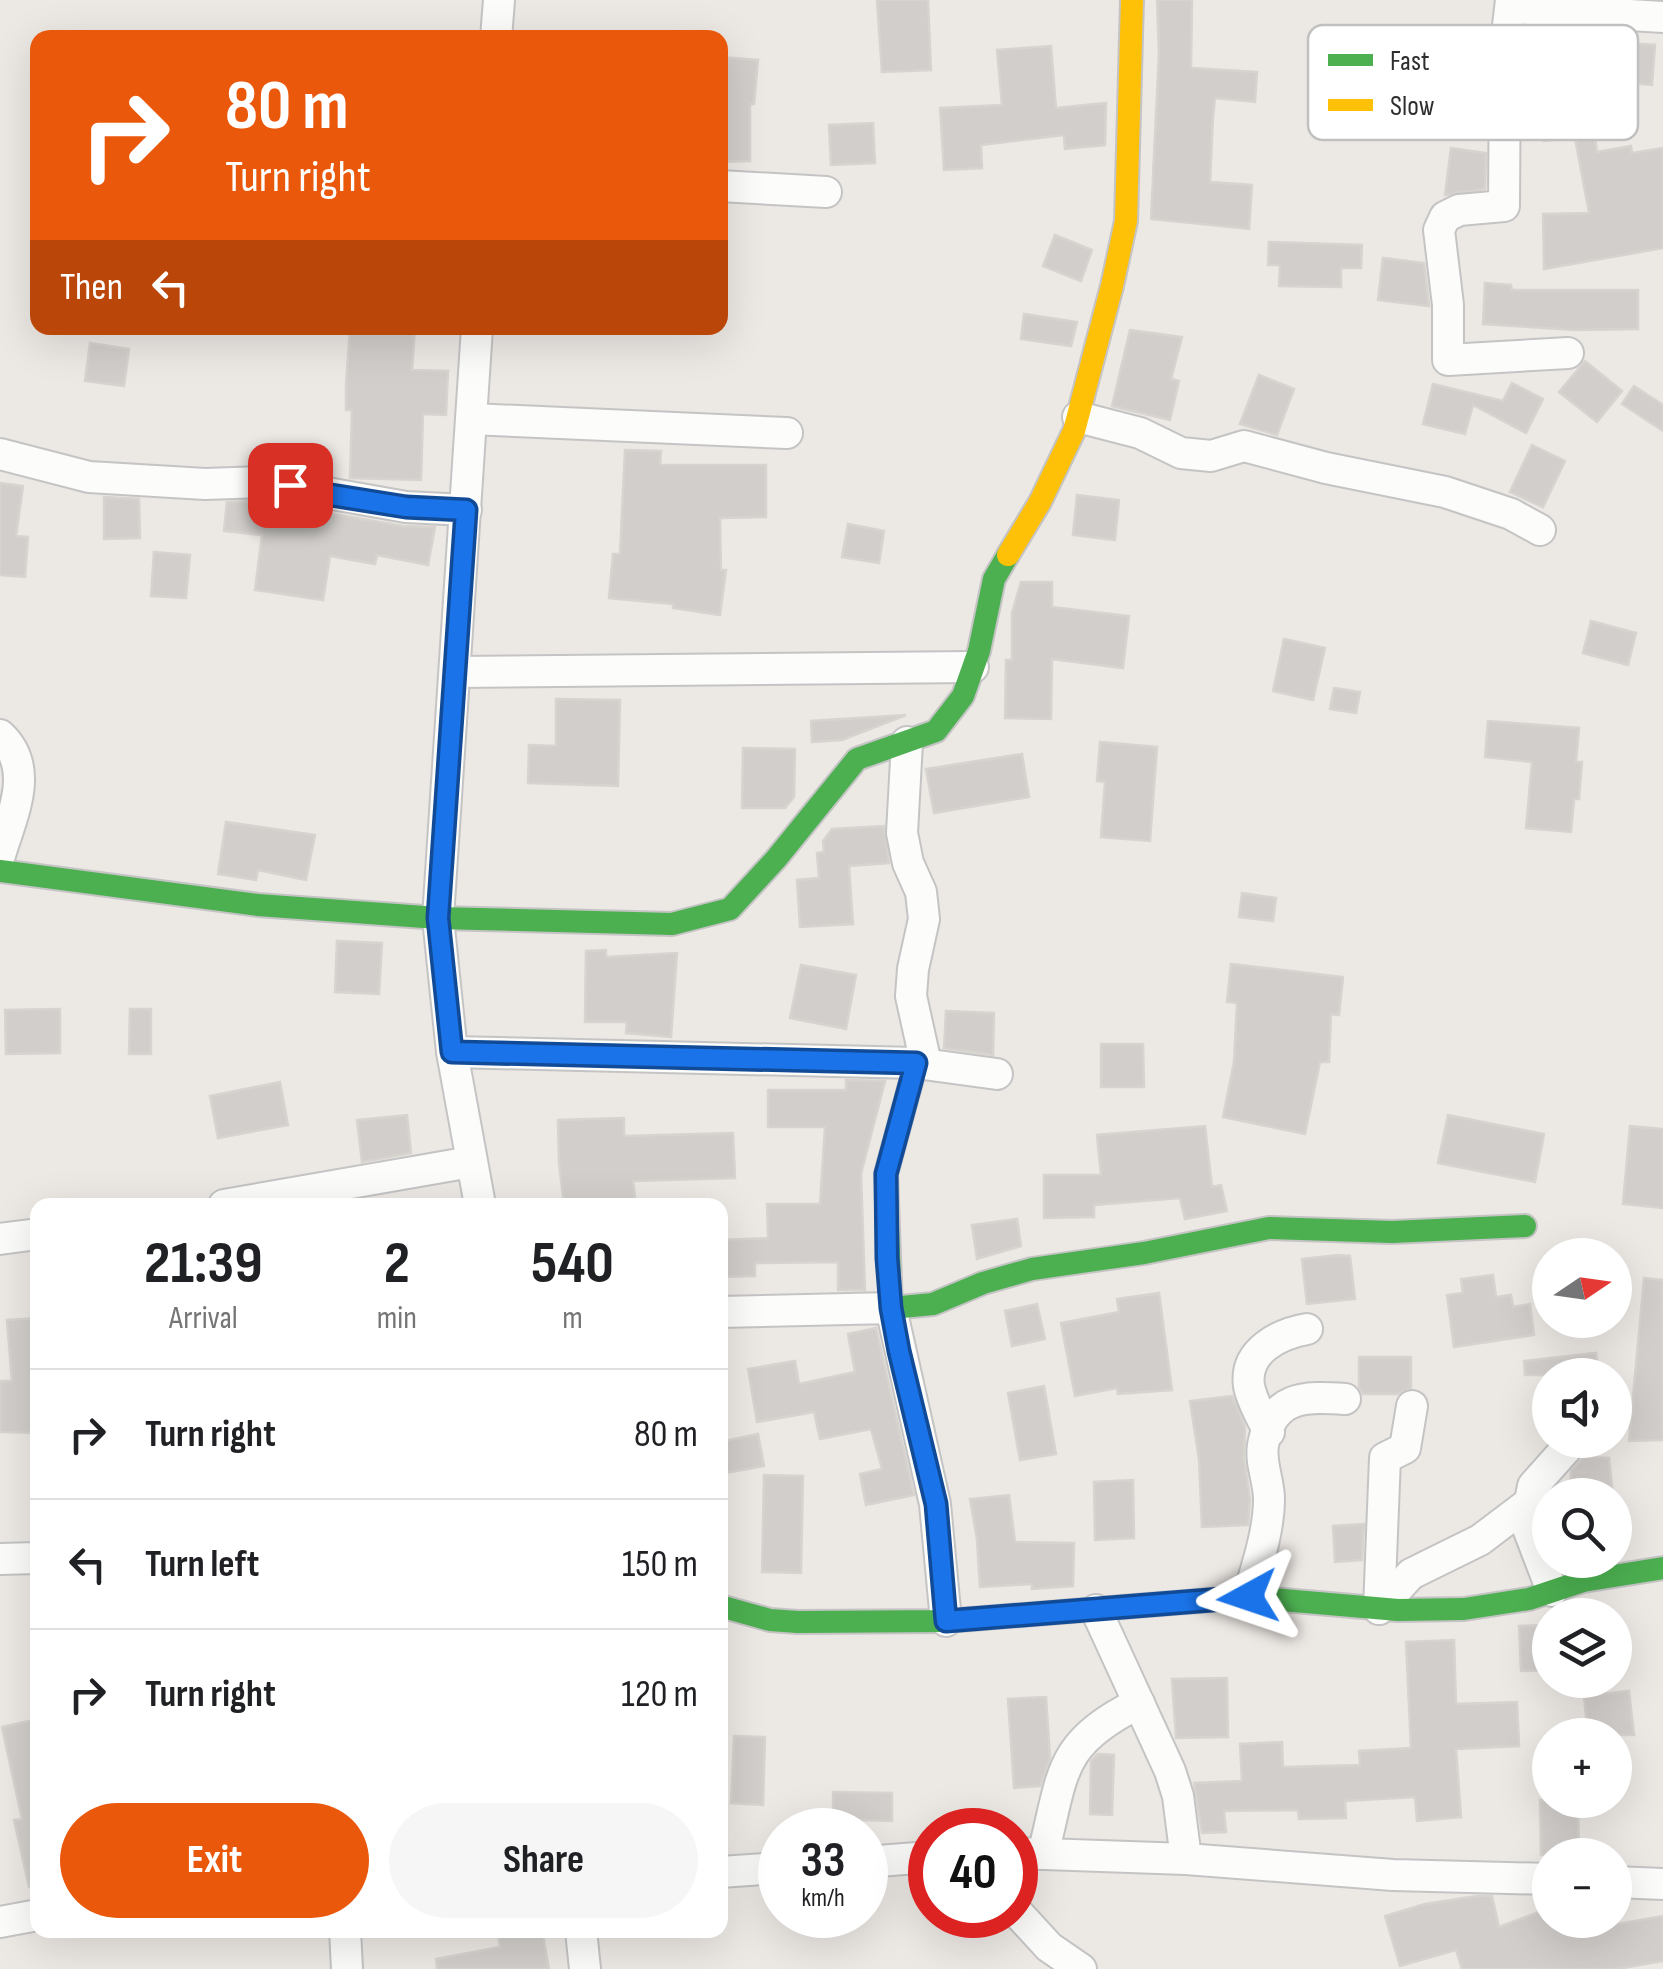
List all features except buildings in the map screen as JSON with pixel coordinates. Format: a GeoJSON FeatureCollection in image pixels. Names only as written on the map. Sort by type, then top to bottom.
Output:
{"type":"FeatureCollection","features":[{"type":"Feature","properties":{"kind":"street"},"geometry":{"type":"LineString","coordinates":[[497,30],[499,0]]}},
{"type":"Feature","properties":{"kind":"street"},"geometry":{"type":"LineString","coordinates":[[0,870],[258,906],[438,918],[672,924],[730,909],[776,860],[857,760],[936,731],[963,696],[994,579],[1040,502],[1078,417],[1126,221],[1132,0]]}},
{"type":"Feature","properties":{"kind":"street"},"geometry":{"type":"LineString","coordinates":[[1511,4],[1663,16]]}},
{"type":"Feature","properties":{"kind":"street"},"geometry":{"type":"LineString","coordinates":[[1505,140],[1504,206],[1460,210],[1446,217],[1439,230],[1448,305],[1448,360],[1568,353]]}},
{"type":"Feature","properties":{"kind":"street"},"geometry":{"type":"LineString","coordinates":[[728,186],[826,192]]}},
{"type":"Feature","properties":{"kind":"street"},"geometry":{"type":"LineString","coordinates":[[477,335],[438,918],[452,1052],[479,1198]]}},
{"type":"Feature","properties":{"kind":"street"},"geometry":{"type":"LineString","coordinates":[[1078,417],[1140,433],[1181,453],[1211,456],[1244,446],[1326,468],[1444,492],[1511,514],[1540,530]]}},
{"type":"Feature","properties":{"kind":"street"},"geometry":{"type":"LineString","coordinates":[[471,419],[787,433]]}},
{"type":"Feature","properties":{"kind":"street"},"geometry":{"type":"LineString","coordinates":[[0,454],[89,477],[205,484],[264,482],[406,507],[466,510]]}},
{"type":"Feature","properties":{"kind":"street"},"geometry":{"type":"LineString","coordinates":[[455,672],[973,667]]}},
{"type":"Feature","properties":{"kind":"street"},"geometry":{"type":"LineString","coordinates":[[0,736],[13,747],[20,790],[0,855]]}},
{"type":"Feature","properties":{"kind":"street"},"geometry":{"type":"LineString","coordinates":[[907,742],[902,834],[908,863],[921,892],[924,919],[913,969],[912,996],[921,1064],[886,1174],[891,1308],[936,1504],[946,1621]]}},
{"type":"Feature","properties":{"kind":"street"},"geometry":{"type":"LineString","coordinates":[[452,1052],[921,1064],[996,1074]]}},
{"type":"Feature","properties":{"kind":"street"},"geometry":{"type":"LineString","coordinates":[[264,1198],[471,1162]]}},
{"type":"Feature","properties":{"kind":"street"},"geometry":{"type":"LineString","coordinates":[[728,1312],[933,1304],[982,1283],[1032,1270],[1269,1228],[1392,1232],[1525,1226]]}},
{"type":"Feature","properties":{"kind":"street"},"geometry":{"type":"LineString","coordinates":[[0,1239],[30,1235]]}},
{"type":"Feature","properties":{"kind":"street"},"geometry":{"type":"LineString","coordinates":[[1268,1432],[1248,1382],[1256,1356],[1284,1333],[1307,1329]]}},
{"type":"Feature","properties":{"kind":"street"},"geometry":{"type":"LineString","coordinates":[[1248,1597],[1270,1499],[1263,1446],[1276,1414],[1292,1400],[1345,1399]]}},
{"type":"Feature","properties":{"kind":"street"},"geometry":{"type":"LineString","coordinates":[[1379,1609],[1385,1458],[1404,1448],[1412,1406]]}},
{"type":"Feature","properties":{"kind":"street"},"geometry":{"type":"LineString","coordinates":[[1552,1591],[1526,1523],[1533,1486],[1558,1458]]}},
{"type":"Feature","properties":{"kind":"street"},"geometry":{"type":"LineString","coordinates":[[1379,1609],[1411,1574],[1480,1540],[1530,1503]]}},
{"type":"Feature","properties":{"kind":"street"},"geometry":{"type":"LineString","coordinates":[[0,1559],[30,1558]]}},
{"type":"Feature","properties":{"kind":"street"},"geometry":{"type":"LineString","coordinates":[[728,1608],[770,1620],[798,1622],[946,1621],[1248,1597],[1379,1609],[1464,1608],[1529,1598],[1583,1581],[1663,1568]]}},
{"type":"Feature","properties":{"kind":"street"},"geometry":{"type":"LineString","coordinates":[[1096,1610],[1174,1784],[1186,1859]]}},
{"type":"Feature","properties":{"kind":"street"},"geometry":{"type":"LineString","coordinates":[[1038,1831],[1068,1758],[1083,1738],[1105,1720],[1138,1702]]}},
{"type":"Feature","properties":{"kind":"street"},"geometry":{"type":"LineString","coordinates":[[1038,1853],[1186,1859],[1394,1875],[1532,1878]]}},
{"type":"Feature","properties":{"kind":"street"},"geometry":{"type":"LineString","coordinates":[[728,1871],[758,1869]]}},
{"type":"Feature","properties":{"kind":"street"},"geometry":{"type":"LineString","coordinates":[[1632,1883],[1663,1884]]}},
{"type":"Feature","properties":{"kind":"street"},"geometry":{"type":"LineString","coordinates":[[0,1922],[30,1916]]}},
{"type":"Feature","properties":{"kind":"street"},"geometry":{"type":"LineString","coordinates":[[1038,1934],[1081,1969]]}},
{"type":"Feature","properties":{"kind":"street"},"geometry":{"type":"LineString","coordinates":[[345,1938],[347,1969]]}},
{"type":"Feature","properties":{"kind":"street"},"geometry":{"type":"LineString","coordinates":[[582,1938],[584,1969]]}},
{"type":"Feature","properties":{"kind":"traffic: fast"},"geometry":{"type":"LineString","coordinates":[[0,871],[258,905],[438,918],[672,924],[730,909],[857,759],[936,731],[963,696],[979,651],[994,579],[1008,555]]}},
{"type":"Feature","properties":{"kind":"traffic: fast"},"geometry":{"type":"LineString","coordinates":[[916,1063],[886,1174],[891,1308],[933,1304],[983,1283],[1032,1269],[1144,1253],[1269,1228],[1392,1232],[1525,1226]]}},
{"type":"Feature","properties":{"kind":"traffic: fast"},"geometry":{"type":"LineString","coordinates":[[728,1608],[770,1620],[798,1622],[946,1621],[1248,1597],[1398,1610],[1464,1609],[1529,1599],[1583,1581],[1663,1568]]}},
{"type":"Feature","properties":{"kind":"traffic: slow"},"geometry":{"type":"LineString","coordinates":[[1008,555],[1040,502],[1074,431],[1112,286],[1126,221],[1132,0]]}},
{"type":"Feature","properties":{"kind":"route"},"geometry":{"type":"LineString","coordinates":[[290,485],[406,507],[466,510],[438,918],[452,1052],[916,1063],[886,1174],[887,1258],[899,1351],[936,1504],[946,1621],[1248,1597]]}}]}
